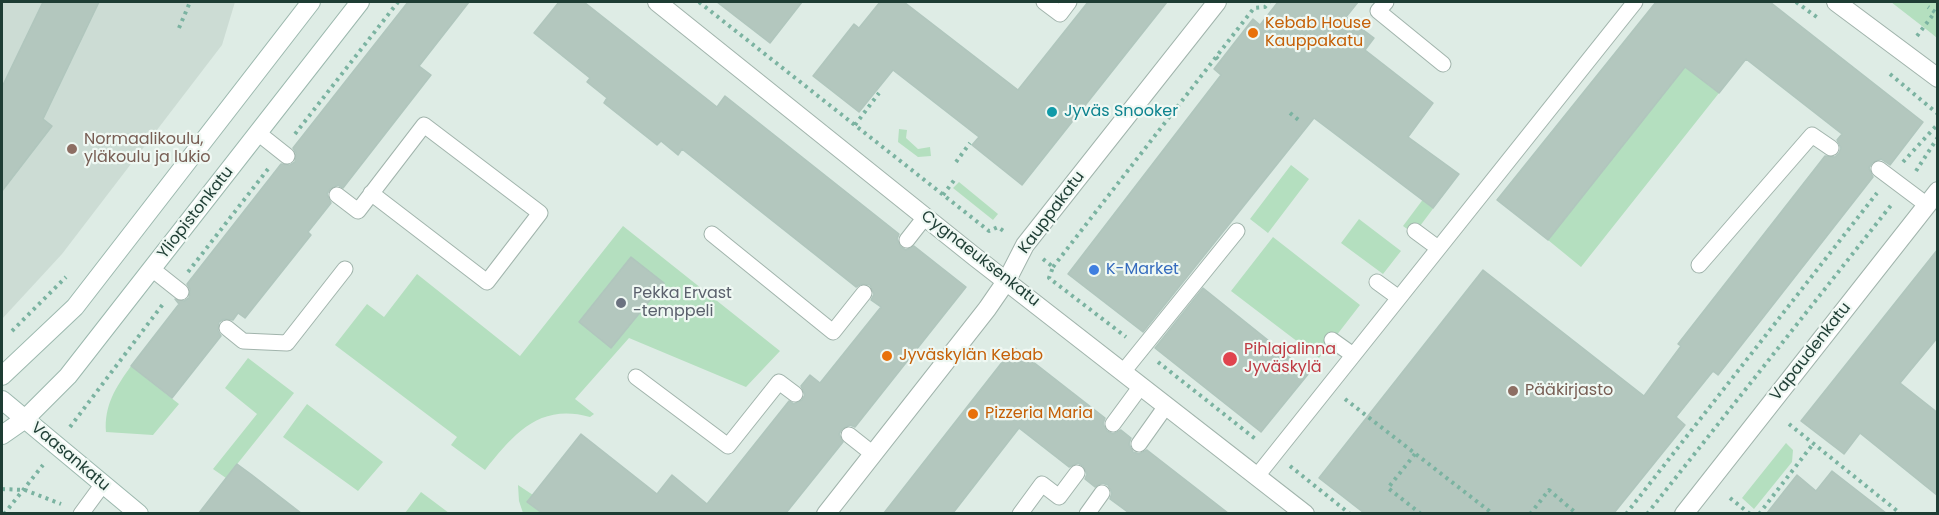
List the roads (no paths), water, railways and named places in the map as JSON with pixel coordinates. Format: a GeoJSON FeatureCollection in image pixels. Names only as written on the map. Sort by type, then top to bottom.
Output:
{"type":"FeatureCollection","features":[{"type":"Feature","properties":{"kind":"street"},"geometry":{"type":"LineString","coordinates":[[2,376],[75,307],[311,2]]}},
{"type":"Feature","properties":{"kind":"street","name":"Yliopistonkatu"},"geometry":{"type":"LineString","coordinates":[[2,435],[25,419],[68,376],[360,2]]}},
{"type":"Feature","properties":{"kind":"street","name":"Cygnaeuksenkatu"},"geometry":{"type":"LineString","coordinates":[[657,2],[925,217],[1305,513]]}},
{"type":"Feature","properties":{"kind":"street","name":"Kauppakatu"},"geometry":{"type":"LineString","coordinates":[[826,513],[987,309],[1007,280],[1025,245],[1217,2]]}},
{"type":"Feature","properties":{"kind":"street"},"geometry":{"type":"LineString","coordinates":[[1836,2],[1938,78]]}},
{"type":"Feature","properties":{"kind":"street","name":"Vapaudenkatu"},"geometry":{"type":"LineString","coordinates":[[1684,513],[1932,198]]}},
{"type":"Feature","properties":{"kind":"street","name":"Vaasankatu"},"geometry":{"type":"LineString","coordinates":[[2,400],[139,513]]}},
{"type":"Feature","properties":{"kind":"lane"},"geometry":{"type":"LineString","coordinates":[[1044,2],[1060,14],[1069,2]]}},
{"type":"Feature","properties":{"kind":"lane"},"geometry":{"type":"LineString","coordinates":[[1386,2],[1378,11],[1443,64]]}},
{"type":"Feature","properties":{"kind":"lane"},"geometry":{"type":"LineString","coordinates":[[1257,476],[1635,2]]}},
{"type":"Feature","properties":{"kind":"lane"},"geometry":{"type":"LineString","coordinates":[[338,195],[358,211],[371,193],[424,124],[540,213],[487,282],[371,193]]}},
{"type":"Feature","properties":{"kind":"lane"},"geometry":{"type":"LineString","coordinates":[[258,133],[284,154]]}},
{"type":"Feature","properties":{"kind":"lane"},"geometry":{"type":"LineString","coordinates":[[1699,265],[1812,135],[1831,148]]}},
{"type":"Feature","properties":{"kind":"lane"},"geometry":{"type":"LineString","coordinates":[[1884,173],[1905,188],[1932,198]]}},
{"type":"Feature","properties":{"kind":"lane"},"geometry":{"type":"LineString","coordinates":[[907,240],[925,217]]}},
{"type":"Feature","properties":{"kind":"lane"},"geometry":{"type":"LineString","coordinates":[[1123,372],[1237,231]]}},
{"type":"Feature","properties":{"kind":"lane"},"geometry":{"type":"LineString","coordinates":[[1415,231],[1438,248]]}},
{"type":"Feature","properties":{"kind":"lane"},"geometry":{"type":"LineString","coordinates":[[712,234],[833,332],[864,294]]}},
{"type":"Feature","properties":{"kind":"lane"},"geometry":{"type":"LineString","coordinates":[[152,269],[178,290]]}},
{"type":"Feature","properties":{"kind":"lane"},"geometry":{"type":"LineString","coordinates":[[227,328],[243,341],[287,344],[345,269]]}},
{"type":"Feature","properties":{"kind":"lane"},"geometry":{"type":"LineString","coordinates":[[1377,282],[1399,298]]}},
{"type":"Feature","properties":{"kind":"lane"},"geometry":{"type":"LineString","coordinates":[[1332,340],[1353,355]]}},
{"type":"Feature","properties":{"kind":"lane"},"geometry":{"type":"LineString","coordinates":[[636,377],[728,446],[779,382],[795,394]]}},
{"type":"Feature","properties":{"kind":"lane"},"geometry":{"type":"LineString","coordinates":[[1113,424],[1141,386]]}},
{"type":"Feature","properties":{"kind":"lane"},"geometry":{"type":"LineString","coordinates":[[1139,444],[1166,406]]}},
{"type":"Feature","properties":{"kind":"lane"},"geometry":{"type":"LineString","coordinates":[[849,435],[873,454]]}},
{"type":"Feature","properties":{"kind":"lane"},"geometry":{"type":"LineString","coordinates":[[1020,513],[1042,484],[1059,497],[1077,473]]}},
{"type":"Feature","properties":{"kind":"lane"},"geometry":{"type":"LineString","coordinates":[[81,513],[103,484]]}},
{"type":"Feature","properties":{"kind":"lane"},"geometry":{"type":"LineString","coordinates":[[1087,513],[1102,493]]}},
{"type":"Feature","properties":{"kind":"place","name":"Kebab House Kauppakatu"},"geometry":{"type":"Point","coordinates":[1253,33]}},
{"type":"Feature","properties":{"kind":"place","name":"Jyväs Snooker"},"geometry":{"type":"Point","coordinates":[1052,112]}},
{"type":"Feature","properties":{"kind":"place","name":"Normaalikoulu, yläkoulu ja lukio"},"geometry":{"type":"Point","coordinates":[72,149]}},
{"type":"Feature","properties":{"kind":"place","name":"K-Market"},"geometry":{"type":"Point","coordinates":[1094,270]}},
{"type":"Feature","properties":{"kind":"place","name":"Pekka Ervast -temppeli"},"geometry":{"type":"Point","coordinates":[621,303]}},
{"type":"Feature","properties":{"kind":"place","name":"Jyväskylän Kebab"},"geometry":{"type":"Point","coordinates":[887,356]}},
{"type":"Feature","properties":{"kind":"place","name":"Pihlajalinna Jyväskylä"},"geometry":{"type":"Point","coordinates":[1230,359]}},
{"type":"Feature","properties":{"kind":"place","name":"Pääkirjasto"},"geometry":{"type":"Point","coordinates":[1513,391]}},
{"type":"Feature","properties":{"kind":"place","name":"Pizzeria Maria"},"geometry":{"type":"Point","coordinates":[973,414]}}]}
